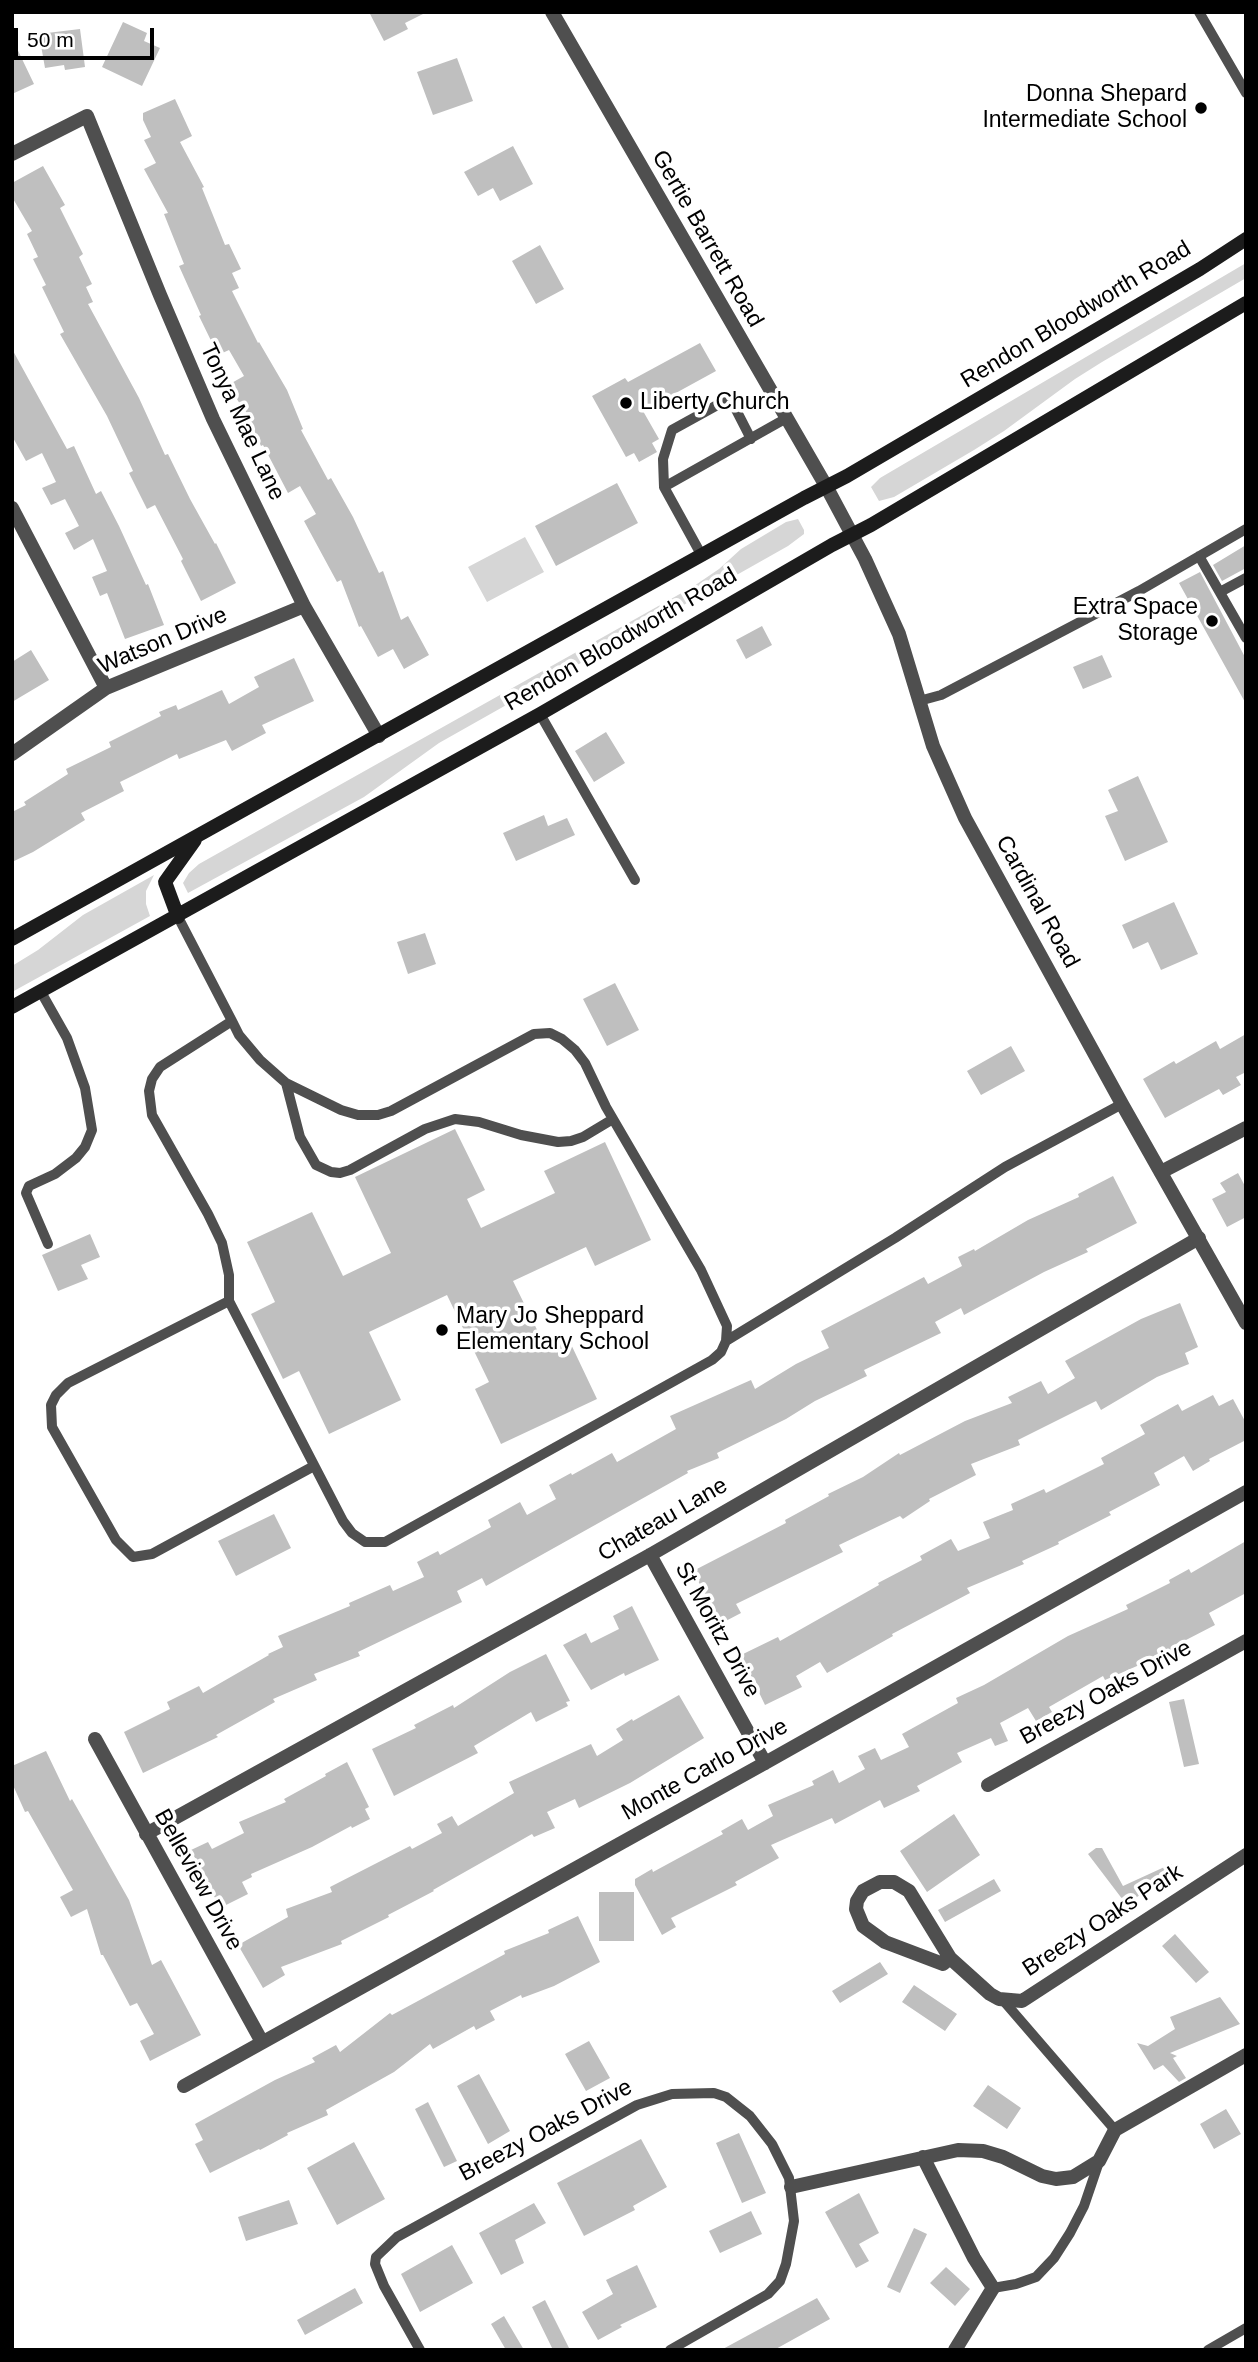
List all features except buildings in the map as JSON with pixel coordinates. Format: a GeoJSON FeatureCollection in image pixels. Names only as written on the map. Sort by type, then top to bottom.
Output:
{"type":"FeatureCollection","features":[{"type":"Feature","properties":{"kind":"main road","name":"Rendon Bloodworth Road"},"geometry":{"type":"LineString","coordinates":[[12,939],[202,831],[379,736],[847,476],[1200,269],[1246,239]]}},
{"type":"Feature","properties":{"kind":"main road","name":"Rendon Bloodworth Road"},"geometry":{"type":"LineString","coordinates":[[12,1007],[540,714],[1245,305]]}},
{"type":"Feature","properties":{"kind":"main road"},"geometry":{"type":"LineString","coordinates":[[178,917],[165,882],[202,831]]}},
{"type":"Feature","properties":{"kind":"street","name":"Gertie Barrett Road"},"geometry":{"type":"LineString","coordinates":[[552,12],[825,486]]}},
{"type":"Feature","properties":{"kind":"street","name":"Tonya Mae Lane"},"geometry":{"type":"LineString","coordinates":[[12,154],[87,116],[213,419],[304,606],[379,736]]}},
{"type":"Feature","properties":{"kind":"street","name":"Cardinal Road"},"geometry":{"type":"LineString","coordinates":[[825,486],[852,535],[899,634],[933,746],[965,818],[1246,1323]]}},
{"type":"Feature","properties":{"kind":"street"},"geometry":{"type":"LineString","coordinates":[[12,508],[106,688]]}},
{"type":"Feature","properties":{"kind":"street","name":"Watson Drive"},"geometry":{"type":"LineString","coordinates":[[12,754],[106,688],[304,606]]}},
{"type":"Feature","properties":{"kind":"street"},"geometry":{"type":"LineString","coordinates":[[1161,1172],[1246,1128]]}},
{"type":"Feature","properties":{"kind":"street","name":"Chateau Lane"},"geometry":{"type":"LineString","coordinates":[[146,1834],[650,1555],[1199,1238]]}},
{"type":"Feature","properties":{"kind":"street","name":"Monte Carlo Drive"},"geometry":{"type":"LineString","coordinates":[[184,2086],[1246,1492]]}},
{"type":"Feature","properties":{"kind":"street","name":"St Moritz Drive"},"geometry":{"type":"LineString","coordinates":[[650,1555],[765,1763]]}},
{"type":"Feature","properties":{"kind":"street","name":"Breezy Oaks Drive"},"geometry":{"type":"LineString","coordinates":[[988,1785],[1246,1641]]}},
{"type":"Feature","properties":{"kind":"street","name":"Belleview Drive"},"geometry":{"type":"LineString","coordinates":[[95,1739],[262,2042]]}},
{"type":"Feature","properties":{"kind":"street","name":"Breezy Oaks Park"},"geometry":{"type":"LineString","coordinates":[[1002,1999],[1022,2001],[1246,1855]]}},
{"type":"Feature","properties":{"kind":"street"},"geometry":{"type":"LineString","coordinates":[[950,1958],[943,1964],[873,1934],[863,1926],[856,1909],[863,1891],[880,1882],[894,1882],[909,1891],[950,1958],[990,1994],[1002,1999]]}},
{"type":"Feature","properties":{"kind":"street"},"geometry":{"type":"LineString","coordinates":[[791,2187],[958,2150],[983,2151],[1003,2157],[1042,2176],[1056,2179],[1073,2177],[1099,2161],[1115,2130],[1246,2055]]}},
{"type":"Feature","properties":{"kind":"street"},"geometry":{"type":"LineString","coordinates":[[923,2157],[974,2258],[993,2288],[956,2350]]}},
{"type":"Feature","properties":{"kind":"lane"},"geometry":{"type":"LineString","coordinates":[[1199,12],[1246,93]]}},
{"type":"Feature","properties":{"kind":"lane"},"geometry":{"type":"LineString","coordinates":[[702,556],[664,487],[663,459],[672,430],[730,398],[751,439]]}},
{"type":"Feature","properties":{"kind":"lane"},"geometry":{"type":"LineString","coordinates":[[664,487],[785,419]]}},
{"type":"Feature","properties":{"kind":"lane"},"geometry":{"type":"LineString","coordinates":[[919,701],[941,695],[1139,591],[1246,529]]}},
{"type":"Feature","properties":{"kind":"lane"},"geometry":{"type":"LineString","coordinates":[[1199,556],[1246,638]]}},
{"type":"Feature","properties":{"kind":"lane"},"geometry":{"type":"LineString","coordinates":[[1220,592],[1246,578]]}},
{"type":"Feature","properties":{"kind":"lane"},"geometry":{"type":"LineString","coordinates":[[540,714],[635,880]]}},
{"type":"Feature","properties":{"kind":"lane"},"geometry":{"type":"LineString","coordinates":[[178,917],[232,1021],[239,1035],[260,1060],[286,1083],[341,1110],[358,1115],[378,1115],[402,1106],[534,1034],[550,1033],[575,1050],[585,1063],[613,1119],[701,1270],[727,1326],[726,1341],[721,1352],[712,1360],[385,1542],[365,1542],[352,1533],[343,1521],[229,1301],[229,1275],[222,1243],[152,1115],[149,1091],[152,1079],[160,1067],[232,1021]]}},
{"type":"Feature","properties":{"kind":"lane"},"geometry":{"type":"LineString","coordinates":[[41,992],[71,1049],[85,1088],[92,1130],[85,1147],[76,1158],[55,1174],[29,1186],[26,1193],[48,1244]]}},
{"type":"Feature","properties":{"kind":"lane"},"geometry":{"type":"LineString","coordinates":[[286,1083],[300,1136],[316,1165],[340,1173],[425,1129],[454,1119],[479,1122],[521,1135],[558,1142],[583,1136],[613,1119]]}},
{"type":"Feature","properties":{"kind":"lane"},"geometry":{"type":"LineString","coordinates":[[726,1341],[1005,1167],[1122,1104]]}},
{"type":"Feature","properties":{"kind":"lane"},"geometry":{"type":"LineString","coordinates":[[229,1301],[68,1383],[56,1395],[51,1405],[52,1427],[116,1539],[133,1557],[152,1554],[314,1466]]}},
{"type":"Feature","properties":{"kind":"lane"},"geometry":{"type":"LineString","coordinates":[[1002,1999],[1115,2130]]}},
{"type":"Feature","properties":{"kind":"lane","name":"Breezy Oaks Drive"},"geometry":{"type":"LineString","coordinates":[[420,2350],[384,2286],[375,2264],[376,2257],[397,2237],[637,2105],[672,2094],[714,2093],[726,2097],[750,2116],[772,2144],[789,2178],[794,2221],[780,2281],[768,2294],[670,2350]]}},
{"type":"Feature","properties":{"kind":"lane"},"geometry":{"type":"LineString","coordinates":[[993,2288],[1036,2277],[1054,2258],[1084,2206],[1099,2161]]}},
{"type":"Feature","properties":{"kind":"lane"},"geometry":{"type":"LineString","coordinates":[[1208,2350],[1246,2328]]}},
{"type":"Feature","properties":{"kind":"shaded area"},"geometry":{"type":"Polygon","coordinates":[[[1246,263],[1246,278],[1075,379],[974,450],[894,497],[879,501],[871,487],[880,478],[1246,263]]]}},
{"type":"Feature","properties":{"kind":"shaded area"},"geometry":{"type":"Polygon","coordinates":[[[798,519],[804,534],[788,546],[439,743],[364,797],[188,893],[183,883],[199,864],[694,586],[719,569],[741,549],[786,522],[798,519]]]}},
{"type":"Feature","properties":{"kind":"shaded area"},"geometry":{"type":"Polygon","coordinates":[[[525,537],[544,572],[487,602],[468,567],[525,537]]]}},
{"type":"Feature","properties":{"kind":"shaded area"},"geometry":{"type":"Polygon","coordinates":[[[154,875],[146,891],[150,916],[12,992],[12,966],[38,950],[83,915],[154,875]]]}},
{"type":"Feature","properties":{"kind":"place","name":"Donna Shepard Intermediate School"},"geometry":{"type":"Point","coordinates":[1201,108]}},
{"type":"Feature","properties":{"kind":"place","name":"Liberty Church"},"geometry":{"type":"Point","coordinates":[626,403]}},
{"type":"Feature","properties":{"kind":"place","name":"Extra Space Storage"},"geometry":{"type":"Point","coordinates":[1212,621]}},
{"type":"Feature","properties":{"kind":"place","name":"Mary Jo Sheppard Elementary School"},"geometry":{"type":"Point","coordinates":[442,1330]}}]}
